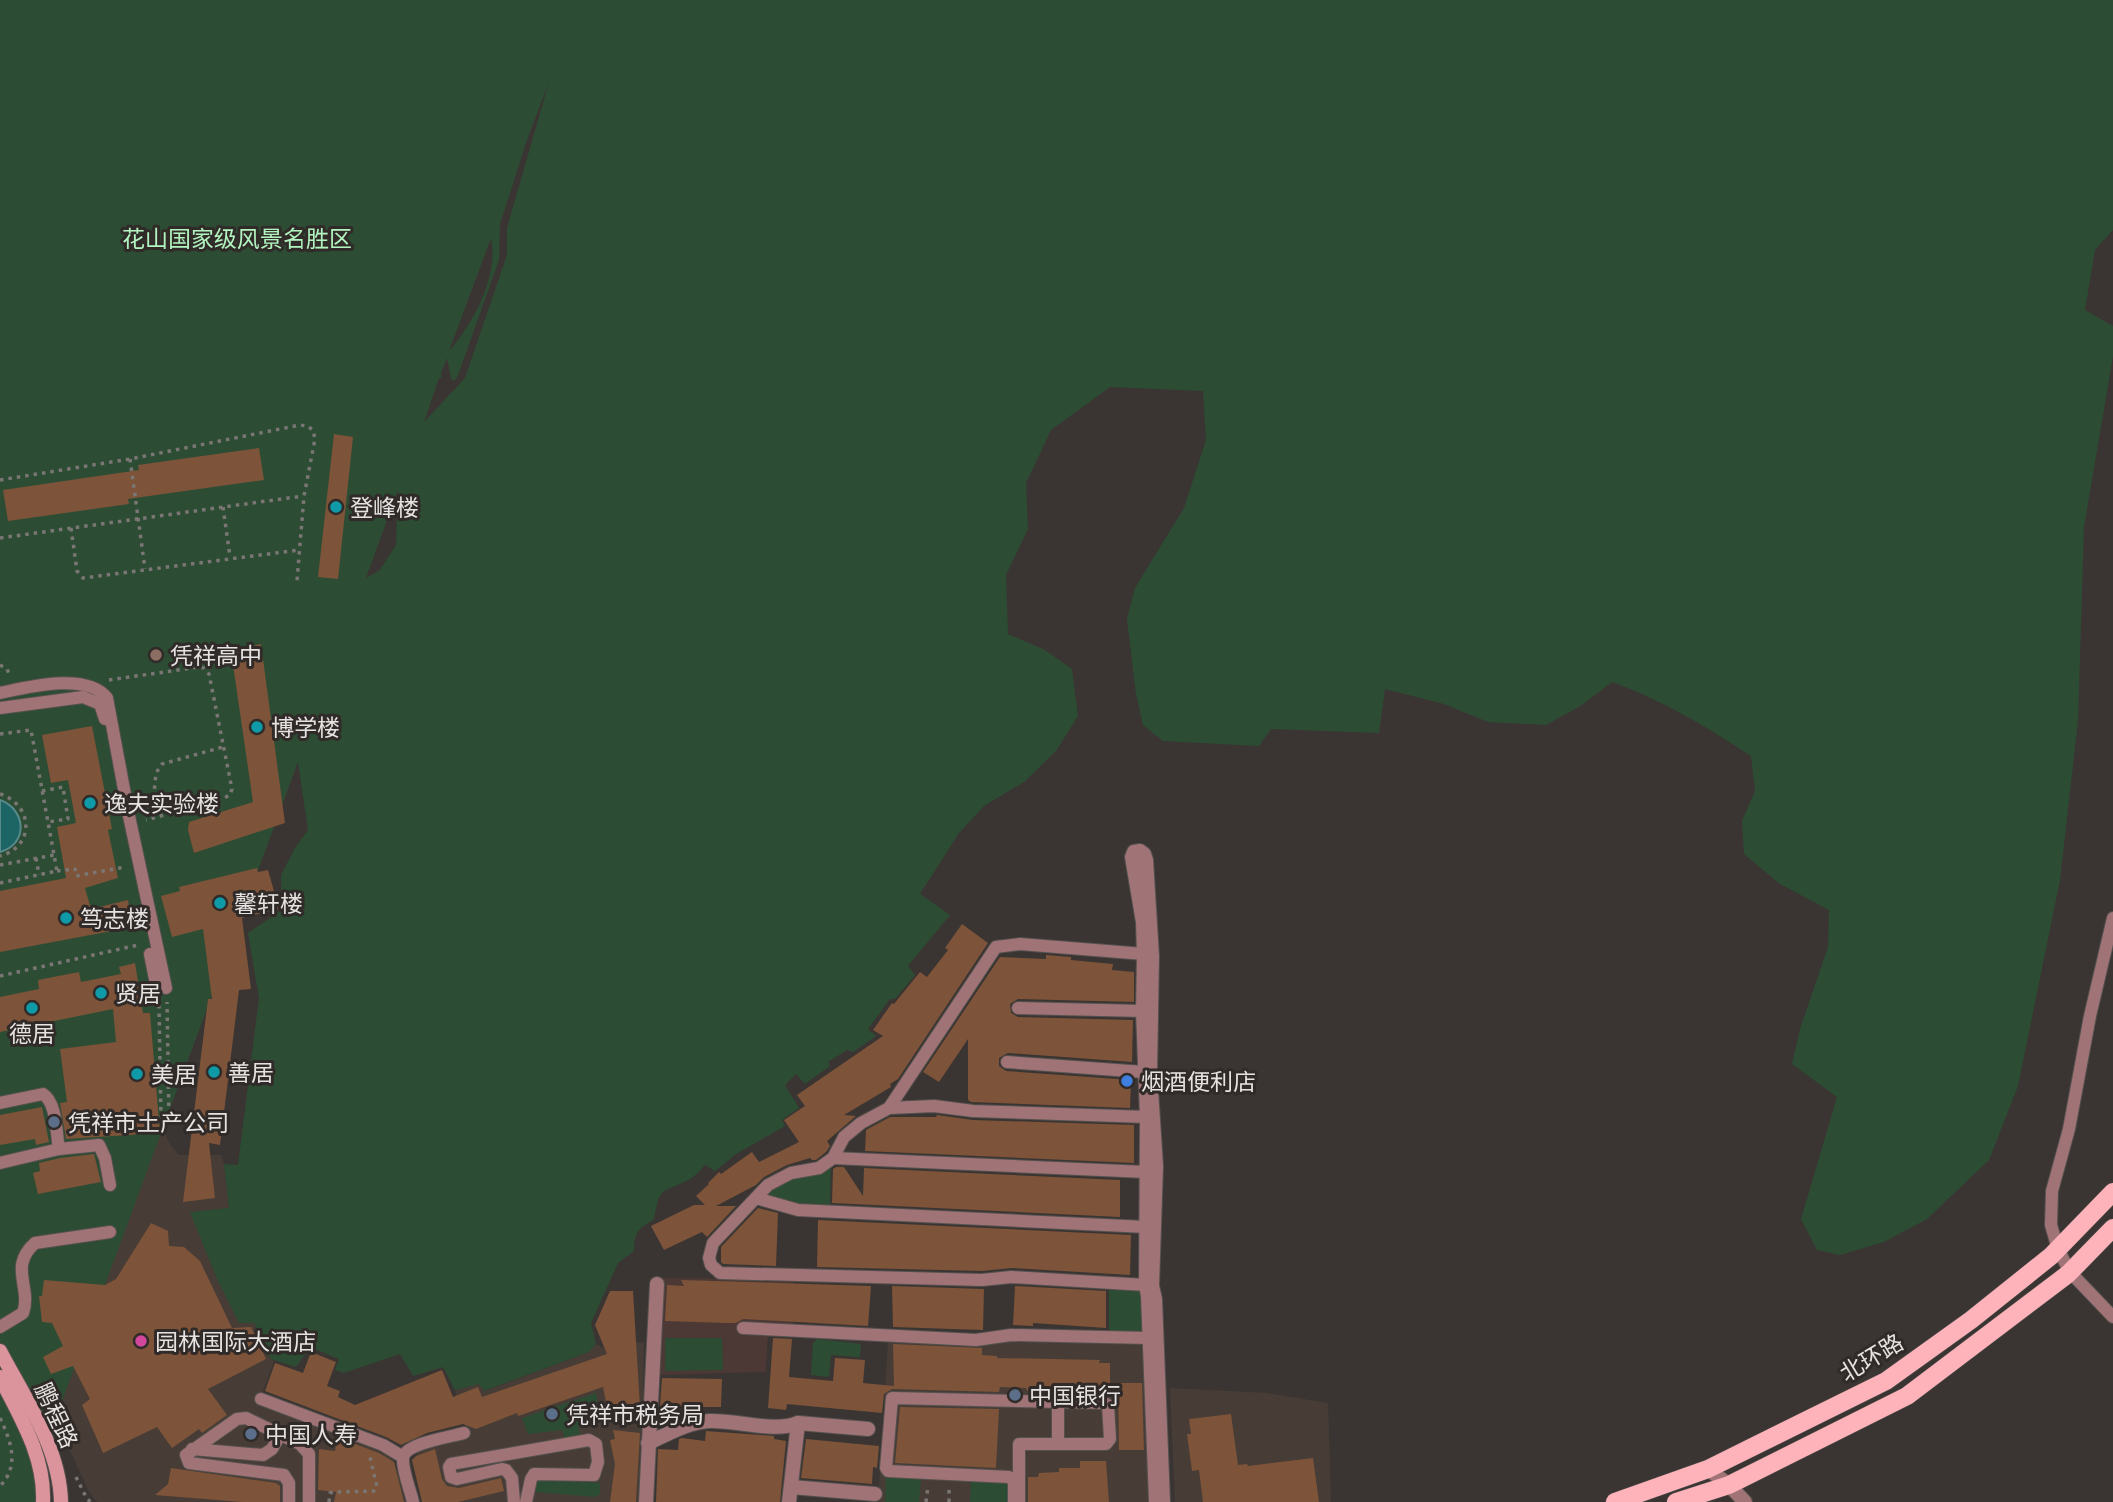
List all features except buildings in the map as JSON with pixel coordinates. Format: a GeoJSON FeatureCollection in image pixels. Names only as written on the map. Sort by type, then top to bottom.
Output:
{"type":"FeatureCollection","features":[{"type":"Feature","properties":{"kind":"main road","name":"北环路"},"geometry":{"type":"LineString","coordinates":[[1615,1502],[1708,1469],[1886,1381],[1971,1320],[2058,1249],[2113,1192]]}},
{"type":"Feature","properties":{"kind":"main road"},"geometry":{"type":"LineString","coordinates":[[1676,1502],[1729,1485],[1907,1396],[2070,1272],[2113,1228]]}},
{"type":"Feature","properties":{"kind":"main road","name":"鹏程路"},"geometry":{"type":"LineString","coordinates":[[0,1351],[46,1440],[57,1469],[61,1502]]}},
{"type":"Feature","properties":{"kind":"main road","name":"鹏程路"},"geometry":{"type":"LineString","coordinates":[[0,1377],[35,1448],[42,1471],[43,1502]]}},
{"type":"Feature","properties":{"kind":"street"},"geometry":{"type":"LineString","coordinates":[[1156,1502],[1146,1284],[1147,1117],[1143,922],[1132,857],[1134,852],[1140,850],[1146,860],[1152,956],[1150,1074],[1156,1166],[1152,1286],[1155,1298],[1163,1502]]}},
{"type":"Feature","properties":{"kind":"street"},"geometry":{"type":"LineString","coordinates":[[646,1502],[657,1284]]}},
{"type":"Feature","properties":{"kind":"street"},"geometry":{"type":"LineString","coordinates":[[649,1443],[700,1422],[725,1421],[777,1426],[798,1423],[868,1429]]}},
{"type":"Feature","properties":{"kind":"street"},"geometry":{"type":"LineString","coordinates":[[789,1502],[798,1423]]}},
{"type":"Feature","properties":{"kind":"street"},"geometry":{"type":"LineString","coordinates":[[1708,1469],[1745,1502]]}},
{"type":"Feature","properties":{"kind":"street"},"geometry":{"type":"LineString","coordinates":[[791,1487],[876,1494]]}},
{"type":"Feature","properties":{"kind":"lane"},"geometry":{"type":"LineString","coordinates":[[0,693],[76,682],[102,692],[107,698],[162,988]]}},
{"type":"Feature","properties":{"kind":"lane"},"geometry":{"type":"LineString","coordinates":[[0,708],[83,697],[100,704],[104,710],[148,943],[162,988]]}},
{"type":"Feature","properties":{"kind":"lane"},"geometry":{"type":"LineString","coordinates":[[2113,918],[2090,1016],[2069,1129],[2052,1191],[2051,1225],[2058,1249],[2070,1272],[2113,1317]]}},
{"type":"Feature","properties":{"kind":"lane"},"geometry":{"type":"LineString","coordinates":[[889,1108],[996,947],[1020,944],[1144,954]]}},
{"type":"Feature","properties":{"kind":"lane"},"geometry":{"type":"LineString","coordinates":[[1018,1008],[1143,1011]]}},
{"type":"Feature","properties":{"kind":"lane"},"geometry":{"type":"LineString","coordinates":[[1007,1062],[1144,1072]]}},
{"type":"Feature","properties":{"kind":"lane"},"geometry":{"type":"LineString","coordinates":[[0,1103],[43,1094],[47,1096],[51,1103],[58,1149]]}},
{"type":"Feature","properties":{"kind":"lane"},"geometry":{"type":"LineString","coordinates":[[1146,1284],[1011,1277],[982,1280],[716,1271],[709,1258],[713,1243],[772,1181],[791,1172],[819,1168],[833,1158],[844,1137],[861,1123],[889,1108],[934,1106],[973,1111],[1147,1117]]}},
{"type":"Feature","properties":{"kind":"lane"},"geometry":{"type":"LineString","coordinates":[[0,1163],[58,1149],[99,1145],[105,1158],[110,1185]]}},
{"type":"Feature","properties":{"kind":"lane"},"geometry":{"type":"LineString","coordinates":[[833,1158],[1146,1172]]}},
{"type":"Feature","properties":{"kind":"lane"},"geometry":{"type":"LineString","coordinates":[[756,1198],[798,1210],[1146,1227]]}},
{"type":"Feature","properties":{"kind":"lane"},"geometry":{"type":"LineString","coordinates":[[0,1327],[23,1313],[26,1306],[21,1266],[28,1249],[35,1243],[110,1232]]}},
{"type":"Feature","properties":{"kind":"lane"},"geometry":{"type":"LineString","coordinates":[[743,1328],[976,1340],[1011,1335],[1148,1338]]}},
{"type":"Feature","properties":{"kind":"lane"},"geometry":{"type":"LineString","coordinates":[[892,1398],[1104,1403],[1109,1408],[1110,1439],[1106,1444],[1019,1444],[1016,1502],[1014,1481],[1009,1478],[888,1471],[886,1468],[892,1398]]}},
{"type":"Feature","properties":{"kind":"lane"},"geometry":{"type":"LineString","coordinates":[[261,1399],[383,1445],[403,1457],[413,1502]]}},
{"type":"Feature","properties":{"kind":"lane"},"geometry":{"type":"LineString","coordinates":[[1058,1401],[1058,1443]]}},
{"type":"Feature","properties":{"kind":"lane"},"geometry":{"type":"LineString","coordinates":[[289,1502],[289,1483],[284,1475],[189,1463],[186,1455],[237,1419],[246,1418],[300,1444],[310,1454],[309,1502]]}},
{"type":"Feature","properties":{"kind":"lane"},"geometry":{"type":"LineString","coordinates":[[403,1457],[412,1447],[464,1433]]}},
{"type":"Feature","properties":{"kind":"lane"},"geometry":{"type":"LineString","coordinates":[[192,1449],[262,1455],[272,1449],[280,1435]]}},
{"type":"Feature","properties":{"kind":"lane"},"geometry":{"type":"LineString","coordinates":[[513,1502],[512,1478],[506,1470],[457,1479],[451,1477],[449,1467],[451,1464],[589,1440],[596,1444],[598,1462],[594,1475],[534,1474],[526,1502]]}},
{"type":"Feature","properties":{"kind":"path"},"geometry":{"type":"LineString","coordinates":[[0,480],[130,459],[300,425],[307,426],[313,430],[315,439],[304,496],[297,581]]}},
{"type":"Feature","properties":{"kind":"path"},"geometry":{"type":"LineString","coordinates":[[130,459],[145,569]]}},
{"type":"Feature","properties":{"kind":"path"},"geometry":{"type":"LineString","coordinates":[[0,538],[304,496]]}},
{"type":"Feature","properties":{"kind":"path"},"geometry":{"type":"LineString","coordinates":[[223,507],[230,557]]}},
{"type":"Feature","properties":{"kind":"path"},"geometry":{"type":"LineString","coordinates":[[71,527],[77,571],[83,578],[299,550]]}},
{"type":"Feature","properties":{"kind":"path"},"geometry":{"type":"LineString","coordinates":[[85,684],[190,668],[204,668],[209,674],[232,789],[230,795],[130,820]]}},
{"type":"Feature","properties":{"kind":"path"},"geometry":{"type":"LineString","coordinates":[[0,734],[31,730],[57,872]]}},
{"type":"Feature","properties":{"kind":"path"},"geometry":{"type":"LineString","coordinates":[[130,820],[149,809],[158,768],[162,764],[223,747]]}},
{"type":"Feature","properties":{"kind":"path"},"geometry":{"type":"LineString","coordinates":[[42,791],[63,787],[68,819],[48,822]]}},
{"type":"Feature","properties":{"kind":"path"},"geometry":{"type":"LineString","coordinates":[[0,794],[16,802],[22,809],[26,827],[20,845],[0,856]]}},
{"type":"Feature","properties":{"kind":"path"},"geometry":{"type":"LineString","coordinates":[[0,865],[54,855]]}},
{"type":"Feature","properties":{"kind":"path"},"geometry":{"type":"LineString","coordinates":[[36,858],[39,875]]}},
{"type":"Feature","properties":{"kind":"path"},"geometry":{"type":"LineString","coordinates":[[0,883],[75,869],[76,876],[133,865]]}},
{"type":"Feature","properties":{"kind":"path"},"geometry":{"type":"LineString","coordinates":[[0,976],[148,943]]}},
{"type":"Feature","properties":{"kind":"path"},"geometry":{"type":"LineString","coordinates":[[162,988],[169,1119],[169,1124],[165,1126],[161,1118],[162,988]]}},
{"type":"Feature","properties":{"kind":"path"},"geometry":{"type":"LineString","coordinates":[[0,1418],[10,1444],[13,1463],[11,1471],[0,1486]]}},
{"type":"Feature","properties":{"kind":"path"},"geometry":{"type":"LineString","coordinates":[[329,1502],[330,1493],[374,1491],[377,1487],[369,1451]]}},
{"type":"Feature","properties":{"kind":"shaded area"},"geometry":{"type":"Polygon","coordinates":[[[108,1027],[172,1147],[179,1155],[221,1155],[229,1208],[191,1213],[218,1281],[239,1323],[254,1323],[274,1361],[261,1396],[392,1454],[406,1502],[97,1502],[89,1492],[0,1297],[0,1044],[108,1027]]]}},
{"type":"Feature","properties":{"kind":"shaded area"},"geometry":{"type":"Polygon","coordinates":[[[660,1278],[794,1279],[793,1326],[768,1332],[766,1372],[659,1375],[664,1284],[660,1278]]]}},
{"type":"Feature","properties":{"kind":"shaded area","name":"中国银行"},"geometry":{"type":"Polygon","coordinates":[[[996,1340],[1143,1345],[1148,1502],[878,1502],[888,1342],[978,1345],[996,1340]]]}},
{"type":"Feature","properties":{"kind":"shaded area","name":"凭祥市税务局"},"geometry":{"type":"Polygon","coordinates":[[[644,1343],[641,1502],[423,1502],[416,1450],[466,1428],[455,1390],[479,1384],[485,1391],[589,1352],[596,1344],[603,1348],[644,1343]]]}},
{"type":"Feature","properties":{"kind":"shaded area"},"geometry":{"type":"Polygon","coordinates":[[[1170,1388],[1267,1393],[1328,1403],[1331,1502],[1175,1502],[1170,1388]]]}},
{"type":"Feature","properties":{"kind":"green space","name":"花山国家级风景名胜区"},"geometry":{"type":"Polygon","coordinates":[[[0,0],[2113,0],[2113,230],[2095,250],[2085,310],[2113,326],[2113,356],[2084,527],[2078,721],[2060,880],[2018,1086],[1989,1160],[1927,1219],[1884,1242],[1840,1255],[1817,1250],[1801,1219],[1837,1097],[1792,1064],[1800,1029],[1828,947],[1829,910],[1780,884],[1744,854],[1742,821],[1755,791],[1751,756],[1701,724],[1612,682],[1582,705],[1546,725],[1488,722],[1444,704],[1385,689],[1379,733],[1271,729],[1259,746],[1163,741],[1143,725],[1136,694],[1127,619],[1135,588],[1184,508],[1206,440],[1203,391],[1110,387],[1051,430],[1026,483],[1028,529],[1006,575],[1008,634],[1045,650],[1072,669],[1078,716],[1056,751],[1024,782],[984,806],[959,833],[920,894],[950,915],[908,966],[915,975],[895,999],[890,999],[868,1029],[876,1036],[853,1052],[847,1050],[828,1062],[830,1066],[805,1084],[796,1074],[785,1085],[799,1108],[782,1120],[785,1126],[736,1154],[715,1171],[705,1165],[693,1177],[660,1195],[654,1219],[636,1235],[634,1251],[618,1263],[591,1323],[596,1344],[589,1352],[484,1391],[479,1384],[455,1390],[443,1367],[413,1376],[400,1354],[344,1373],[335,1370],[339,1359],[310,1347],[296,1367],[271,1359],[254,1323],[239,1323],[218,1281],[190,1212],[229,1208],[224,1164],[238,1165],[259,998],[248,933],[282,910],[281,875],[308,830],[298,762],[58,1412],[43,1502],[0,1502],[0,0]],[[549,82],[500,224],[499,260],[457,378],[454,381],[451,378],[447,358],[424,422],[465,378],[507,255],[507,228],[549,82]],[[491,238],[449,351],[467,327],[488,283],[493,252],[491,238]],[[398,490],[366,578],[380,570],[396,545],[398,490]]]}},
{"type":"Feature","properties":{"kind":"green space"},"geometry":{"type":"Polygon","coordinates":[[[831,1165],[830,1206],[791,1205],[769,1197],[770,1186],[831,1165]]]}},
{"type":"Feature","properties":{"kind":"green space"},"geometry":{"type":"Polygon","coordinates":[[[1109,1285],[1140,1291],[1143,1295],[1142,1332],[1109,1332],[1109,1285]]]}},
{"type":"Feature","properties":{"kind":"green space"},"geometry":{"type":"Polygon","coordinates":[[[665,1338],[722,1338],[723,1370],[665,1371],[665,1338]]]}},
{"type":"Feature","properties":{"kind":"green space"},"geometry":{"type":"Polygon","coordinates":[[[817,1339],[861,1344],[860,1357],[831,1355],[829,1377],[811,1375],[813,1343],[817,1339]]]}},
{"type":"Feature","properties":{"kind":"green space"},"geometry":{"type":"Polygon","coordinates":[[[596,1393],[601,1417],[596,1421],[578,1424],[580,1436],[565,1439],[562,1430],[528,1434],[522,1418],[596,1393]]]}},
{"type":"Feature","properties":{"kind":"green space"},"geometry":{"type":"Polygon","coordinates":[[[886,1476],[921,1478],[919,1502],[885,1502],[886,1476]]]}},
{"type":"Feature","properties":{"kind":"green space"},"geometry":{"type":"Polygon","coordinates":[[[541,1478],[600,1483],[600,1494],[595,1497],[536,1492],[536,1481],[541,1478]]]}},
{"type":"Feature","properties":{"kind":"green space"},"geometry":{"type":"Polygon","coordinates":[[[971,1481],[1012,1483],[1012,1502],[970,1502],[971,1481]]]}},
{"type":"Feature","properties":{"kind":"water"},"geometry":{"type":"Polygon","coordinates":[[[0,800],[15,811],[21,826],[16,842],[0,852],[0,800]]]}},
{"type":"Feature","properties":{"kind":"place","name":"登峰楼"},"geometry":{"type":"Point","coordinates":[336,507]}},
{"type":"Feature","properties":{"kind":"place","name":"凭祥高中"},"geometry":{"type":"Point","coordinates":[156,655]}},
{"type":"Feature","properties":{"kind":"place","name":"博学楼"},"geometry":{"type":"Point","coordinates":[257,727]}},
{"type":"Feature","properties":{"kind":"place","name":"逸夫实验楼"},"geometry":{"type":"Point","coordinates":[90,803]}},
{"type":"Feature","properties":{"kind":"place","name":"馨轩楼"},"geometry":{"type":"Point","coordinates":[220,903]}},
{"type":"Feature","properties":{"kind":"place","name":"笃志楼"},"geometry":{"type":"Point","coordinates":[66,918]}},
{"type":"Feature","properties":{"kind":"place","name":"贤居"},"geometry":{"type":"Point","coordinates":[101,993]}},
{"type":"Feature","properties":{"kind":"place","name":"德居"},"geometry":{"type":"Point","coordinates":[32,1008]}},
{"type":"Feature","properties":{"kind":"place","name":"善居"},"geometry":{"type":"Point","coordinates":[214,1072]}},
{"type":"Feature","properties":{"kind":"place","name":"美居"},"geometry":{"type":"Point","coordinates":[137,1074]}},
{"type":"Feature","properties":{"kind":"place","name":"烟酒便利店"},"geometry":{"type":"Point","coordinates":[1127,1081]}},
{"type":"Feature","properties":{"kind":"place","name":"凭祥市土产公司"},"geometry":{"type":"Point","coordinates":[54,1122]}},
{"type":"Feature","properties":{"kind":"place","name":"园林国际大酒店"},"geometry":{"type":"Point","coordinates":[141,1341]}},
{"type":"Feature","properties":{"kind":"place","name":"中国银行"},"geometry":{"type":"Point","coordinates":[1015,1395]}},
{"type":"Feature","properties":{"kind":"place","name":"凭祥市税务局"},"geometry":{"type":"Point","coordinates":[552,1414]}},
{"type":"Feature","properties":{"kind":"place","name":"中国人寿"},"geometry":{"type":"Point","coordinates":[251,1434]}}]}
